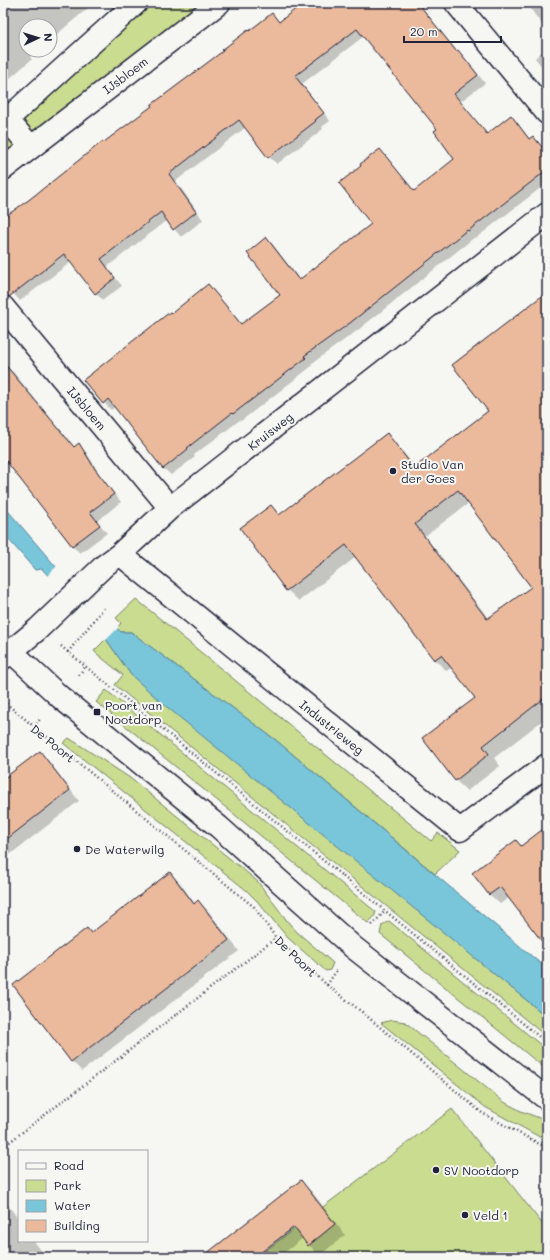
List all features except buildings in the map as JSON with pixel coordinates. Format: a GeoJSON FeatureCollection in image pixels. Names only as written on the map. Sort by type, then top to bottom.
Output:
{"type":"FeatureCollection","features":[{"type":"Feature","properties":{"kind":"street"},"geometry":{"type":"LineString","coordinates":[[31,147],[4,119],[136,3]]}},
{"type":"Feature","properties":{"kind":"street","name":"IJsbloem"},"geometry":{"type":"LineString","coordinates":[[3,169],[219,3]]}},
{"type":"Feature","properties":{"kind":"street"},"geometry":{"type":"LineString","coordinates":[[456,3],[547,113]]}},
{"type":"Feature","properties":{"kind":"street","name":"Kruisweg"},"geometry":{"type":"LineString","coordinates":[[8,655],[170,508],[547,214]]}},
{"type":"Feature","properties":{"kind":"street","name":"IJsbloem"},"geometry":{"type":"LineString","coordinates":[[3,307],[170,508]]}},
{"type":"Feature","properties":{"kind":"street","name":"Industrieweg"},"geometry":{"type":"LineString","coordinates":[[120,554],[460,830],[547,765]]}},
{"type":"Feature","properties":{"kind":"street"},"geometry":{"type":"LineString","coordinates":[[8,655],[219,827],[353,947],[547,1099]]}},
{"type":"Feature","properties":{"kind":"path"},"geometry":{"type":"LineString","coordinates":[[106,605],[68,652],[547,1043]]}},
{"type":"Feature","properties":{"kind":"path","name":"De Poort"},"geometry":{"type":"LineString","coordinates":[[3,700],[254,907],[276,938],[327,985],[368,1017],[482,1113],[547,1148]]}},
{"type":"Feature","properties":{"kind":"path"},"geometry":{"type":"LineString","coordinates":[[3,1147],[276,938]]}},
{"type":"Feature","properties":{"kind":"green space"},"geometry":{"type":"Polygon","coordinates":[[[150,3],[203,3],[38,129],[31,131],[23,122],[29,111],[150,3]]]}},
{"type":"Feature","properties":{"kind":"green space"},"geometry":{"type":"Polygon","coordinates":[[[3,134],[7,134],[15,143],[12,152],[3,159],[3,134]]]}},
{"type":"Feature","properties":{"kind":"green space"},"geometry":{"type":"Polygon","coordinates":[[[136,599],[431,841],[438,833],[460,850],[435,874],[277,741],[131,632],[121,632],[117,628],[121,623],[116,618],[136,599]]]}},
{"type":"Feature","properties":{"kind":"green space"},"geometry":{"type":"Polygon","coordinates":[[[106,639],[131,675],[547,1017],[547,1037],[115,685],[123,675],[94,651],[106,639]]]}},
{"type":"Feature","properties":{"kind":"green space"},"geometry":{"type":"Polygon","coordinates":[[[106,690],[376,912],[374,917],[368,923],[96,702],[106,690]]]}},
{"type":"Feature","properties":{"kind":"green space"},"geometry":{"type":"Polygon","coordinates":[[[69,738],[130,778],[258,882],[297,932],[333,963],[330,970],[326,971],[288,938],[246,890],[63,743],[69,738]]]}},
{"type":"Feature","properties":{"kind":"green space"},"geometry":{"type":"Polygon","coordinates":[[[389,921],[547,1050],[547,1070],[380,934],[382,925],[389,921]]]}},
{"type":"Feature","properties":{"kind":"green space"},"geometry":{"type":"Polygon","coordinates":[[[392,1020],[405,1022],[504,1102],[521,1111],[547,1121],[547,1141],[485,1107],[381,1023],[392,1020]]]}},
{"type":"Feature","properties":{"kind":"green space","name":"SV Nootdorp"},"geometry":{"type":"Polygon","coordinates":[[[452,1109],[547,1230],[547,1257],[257,1257],[452,1109]]]}},
{"type":"Feature","properties":{"kind":"water"},"geometry":{"type":"Polygon","coordinates":[[[3,505],[57,568],[121,632],[131,632],[277,741],[547,969],[547,1017],[162,703],[131,675],[106,639],[42,569],[35,570],[3,533],[3,505]]]}},
{"type":"Feature","properties":{"kind":"pier"},"geometry":{"type":"Polygon","coordinates":[[[58,565],[119,627],[105,641],[46,577],[58,565]]]}},
{"type":"Feature","properties":{"kind":"place","name":"Studio Van der Goes"},"geometry":{"type":"Point","coordinates":[393,471]}},
{"type":"Feature","properties":{"kind":"place","name":"Poort van Nootdorp"},"geometry":{"type":"Point","coordinates":[97,712]}},
{"type":"Feature","properties":{"kind":"place","name":"De Waterwilg"},"geometry":{"type":"Point","coordinates":[77,849]}},
{"type":"Feature","properties":{"kind":"place","name":"SV Nootdorp"},"geometry":{"type":"Point","coordinates":[436,1170]}},
{"type":"Feature","properties":{"kind":"place","name":"Veld 1"},"geometry":{"type":"Point","coordinates":[465,1215]}}]}
